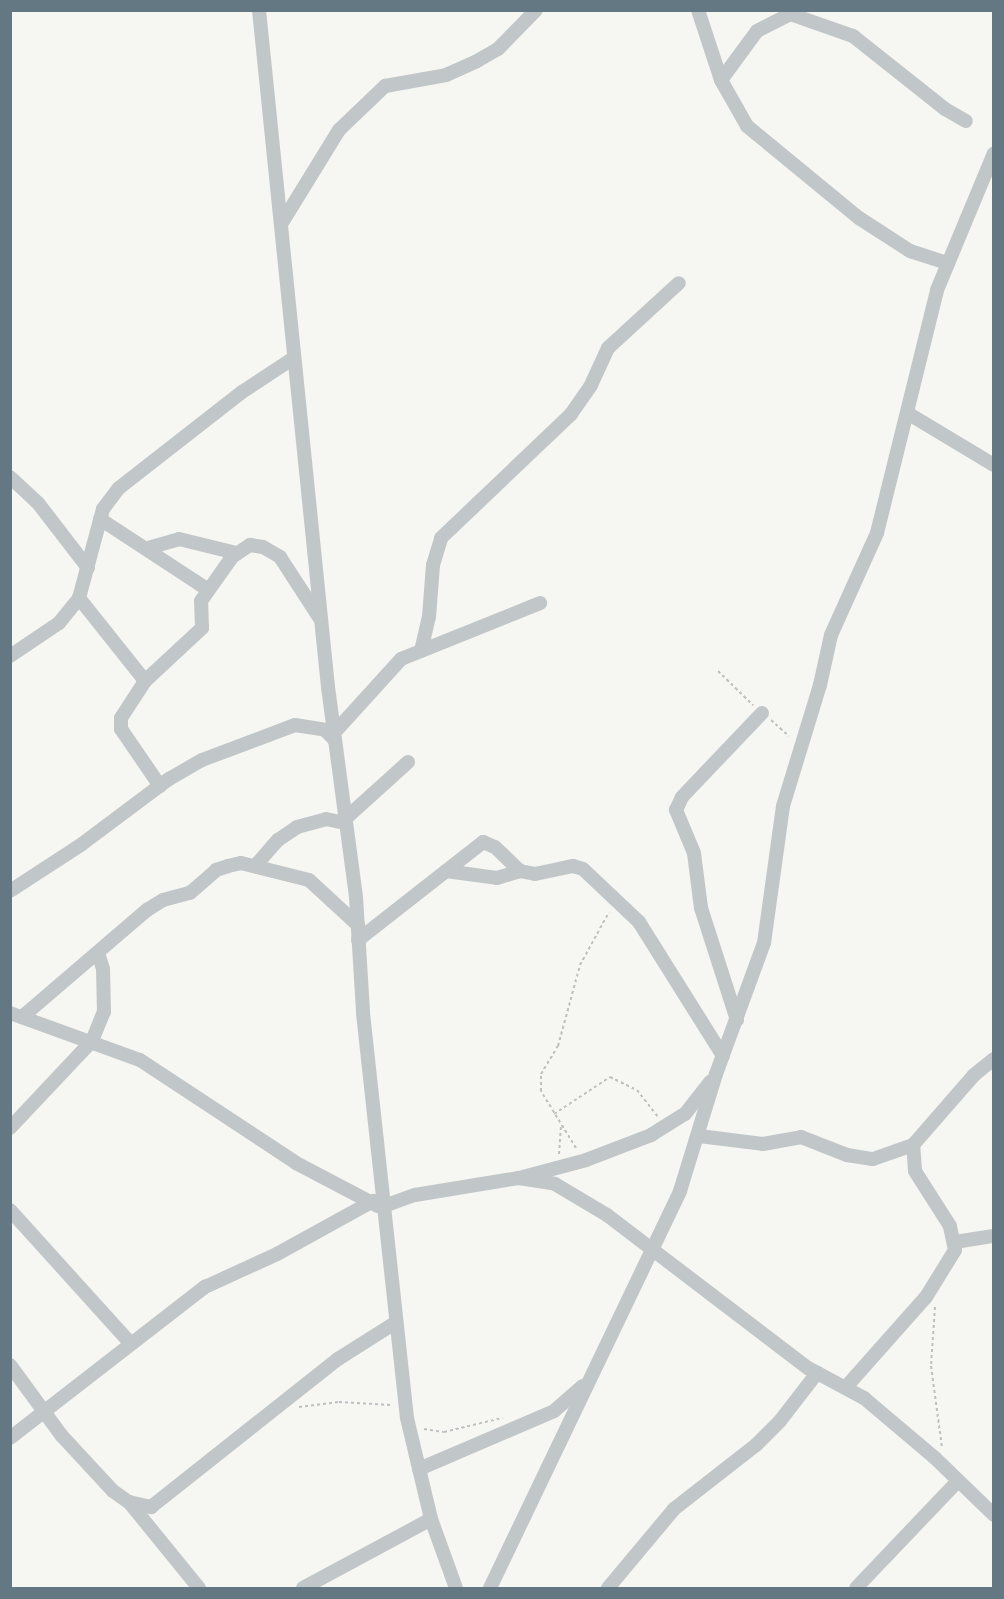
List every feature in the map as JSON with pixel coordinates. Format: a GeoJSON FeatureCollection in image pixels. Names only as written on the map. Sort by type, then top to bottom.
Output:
{"type":"FeatureCollection","features":[{"type":"Feature","properties":{"kind":"street"},"geometry":{"type":"LineString","coordinates":[[259,10],[267,117],[283,221],[292,359],[334,736],[358,925],[380,1207],[408,1423],[431,1519],[456,1588]]}},
{"type":"Feature","properties":{"kind":"street"},"geometry":{"type":"LineString","coordinates":[[283,221],[339,130],[385,86],[446,75],[477,60],[498,49],[536,10]]}},
{"type":"Feature","properties":{"kind":"street"},"geometry":{"type":"LineString","coordinates":[[698,10],[721,80],[737,113],[756,136],[859,218],[910,251],[948,263]]}},
{"type":"Feature","properties":{"kind":"street"},"geometry":{"type":"LineString","coordinates":[[721,80],[757,31],[790,14],[853,36],[945,109],[966,121]]}},
{"type":"Feature","properties":{"kind":"street"},"geometry":{"type":"LineString","coordinates":[[490,1588],[680,1191],[699,1136],[716,1074],[737,1020],[771,911],[789,778],[818,694],[831,635],[877,533],[909,414],[937,290],[993,153]]}},
{"type":"Feature","properties":{"kind":"street"},"geometry":{"type":"LineString","coordinates":[[421,651],[433,565],[441,538],[571,414],[591,385],[608,348],[679,283]]}},
{"type":"Feature","properties":{"kind":"street"},"geometry":{"type":"LineString","coordinates":[[10,656],[59,623],[78,598],[100,519],[119,488],[242,392],[292,359]]}},
{"type":"Feature","properties":{"kind":"street"},"geometry":{"type":"LineString","coordinates":[[909,414],[993,465]]}},
{"type":"Feature","properties":{"kind":"street"},"geometry":{"type":"LineString","coordinates":[[10,477],[38,503],[88,568]]}},
{"type":"Feature","properties":{"kind":"street"},"geometry":{"type":"LineString","coordinates":[[100,519],[148,548],[207,589]]}},
{"type":"Feature","properties":{"kind":"street"},"geometry":{"type":"LineString","coordinates":[[148,548],[179,539],[236,553]]}},
{"type":"Feature","properties":{"kind":"street"},"geometry":{"type":"LineString","coordinates":[[160,786],[121,729],[121,718],[145,681],[202,628],[201,601],[207,589],[236,553],[250,545],[263,547],[280,557],[310,597],[322,624]]}},
{"type":"Feature","properties":{"kind":"street"},"geometry":{"type":"LineString","coordinates":[[78,598],[145,681]]}},
{"type":"Feature","properties":{"kind":"street"},"geometry":{"type":"LineString","coordinates":[[334,736],[392,665],[540,603]]}},
{"type":"Feature","properties":{"kind":"street"},"geometry":{"type":"LineString","coordinates":[[737,1020],[701,908],[694,853],[676,810],[682,797],[762,713]]}},
{"type":"Feature","properties":{"kind":"street"},"geometry":{"type":"LineString","coordinates":[[10,891],[160,786],[202,760],[295,725],[325,730],[334,736]]}},
{"type":"Feature","properties":{"kind":"street"},"geometry":{"type":"LineString","coordinates":[[256,866],[278,840],[297,827],[326,819],[345,821],[408,762]]}},
{"type":"Feature","properties":{"kind":"street"},"geometry":{"type":"LineString","coordinates":[[358,940],[483,842],[495,847],[520,871]]}},
{"type":"Feature","properties":{"kind":"street"},"geometry":{"type":"LineString","coordinates":[[16,1015],[98,953],[147,910],[163,900],[190,893],[216,870],[242,863],[309,880],[358,925]]}},
{"type":"Feature","properties":{"kind":"street"},"geometry":{"type":"LineString","coordinates":[[446,871],[497,878],[520,871],[535,874],[573,866],[593,874],[616,903],[639,922],[723,1056]]}},
{"type":"Feature","properties":{"kind":"street"},"geometry":{"type":"LineString","coordinates":[[10,1128],[92,1041],[104,1012],[104,975],[98,953]]}},
{"type":"Feature","properties":{"kind":"street"},"geometry":{"type":"LineString","coordinates":[[16,1015],[140,1060],[296,1163],[380,1207]]}},
{"type":"Feature","properties":{"kind":"street"},"geometry":{"type":"LineString","coordinates":[[699,1136],[762,1144],[801,1137],[864,1159],[913,1145],[974,1075],[993,1059]]}},
{"type":"Feature","properties":{"kind":"street"},"geometry":{"type":"LineString","coordinates":[[10,1438],[43,1410],[205,1287],[380,1207],[458,1186],[519,1178],[583,1161],[664,1127],[684,1114],[716,1074]]}},
{"type":"Feature","properties":{"kind":"street"},"geometry":{"type":"LineString","coordinates":[[846,1387],[937,1280],[953,1256],[955,1242],[915,1171],[913,1145]]}},
{"type":"Feature","properties":{"kind":"street"},"geometry":{"type":"LineString","coordinates":[[519,1178],[555,1184],[608,1215],[817,1373],[846,1387],[946,1469],[993,1515]]}},
{"type":"Feature","properties":{"kind":"street"},"geometry":{"type":"LineString","coordinates":[[10,1210],[130,1343]]}},
{"type":"Feature","properties":{"kind":"street"},"geometry":{"type":"LineString","coordinates":[[955,1242],[993,1236]]}},
{"type":"Feature","properties":{"kind":"street"},"geometry":{"type":"LineString","coordinates":[[129,1503],[151,1507],[163,1501],[273,1409],[338,1359],[395,1323]]}},
{"type":"Feature","properties":{"kind":"street"},"geometry":{"type":"LineString","coordinates":[[10,1365],[79,1456],[129,1503],[199,1588]]}},
{"type":"Feature","properties":{"kind":"street"},"geometry":{"type":"LineString","coordinates":[[609,1588],[674,1509],[756,1445],[780,1421],[817,1373]]}},
{"type":"Feature","properties":{"kind":"street"},"geometry":{"type":"LineString","coordinates":[[419,1469],[554,1411],[592,1376]]}},
{"type":"Feature","properties":{"kind":"street"},"geometry":{"type":"LineString","coordinates":[[856,1588],[958,1481]]}},
{"type":"Feature","properties":{"kind":"street"},"geometry":{"type":"LineString","coordinates":[[303,1588],[431,1519]]}},
{"type":"Feature","properties":{"kind":"path"},"geometry":{"type":"LineString","coordinates":[[583,1161],[541,1091],[541,1074],[558,1046],[580,965],[592,938],[616,903]]}},
{"type":"Feature","properties":{"kind":"path"},"geometry":{"type":"LineString","coordinates":[[554,1114],[602,1080],[617,1078],[647,1100],[664,1127]]}},
{"type":"Feature","properties":{"kind":"path"},"geometry":{"type":"LineString","coordinates":[[555,1168],[561,1127]]}},
{"type":"Feature","properties":{"kind":"path"},"geometry":{"type":"LineString","coordinates":[[937,1280],[931,1366],[946,1469]]}},
{"type":"Feature","properties":{"kind":"path"},"geometry":{"type":"LineString","coordinates":[[273,1409],[369,1401],[395,1406],[408,1423],[444,1432],[501,1417],[507,1433]]}}]}
